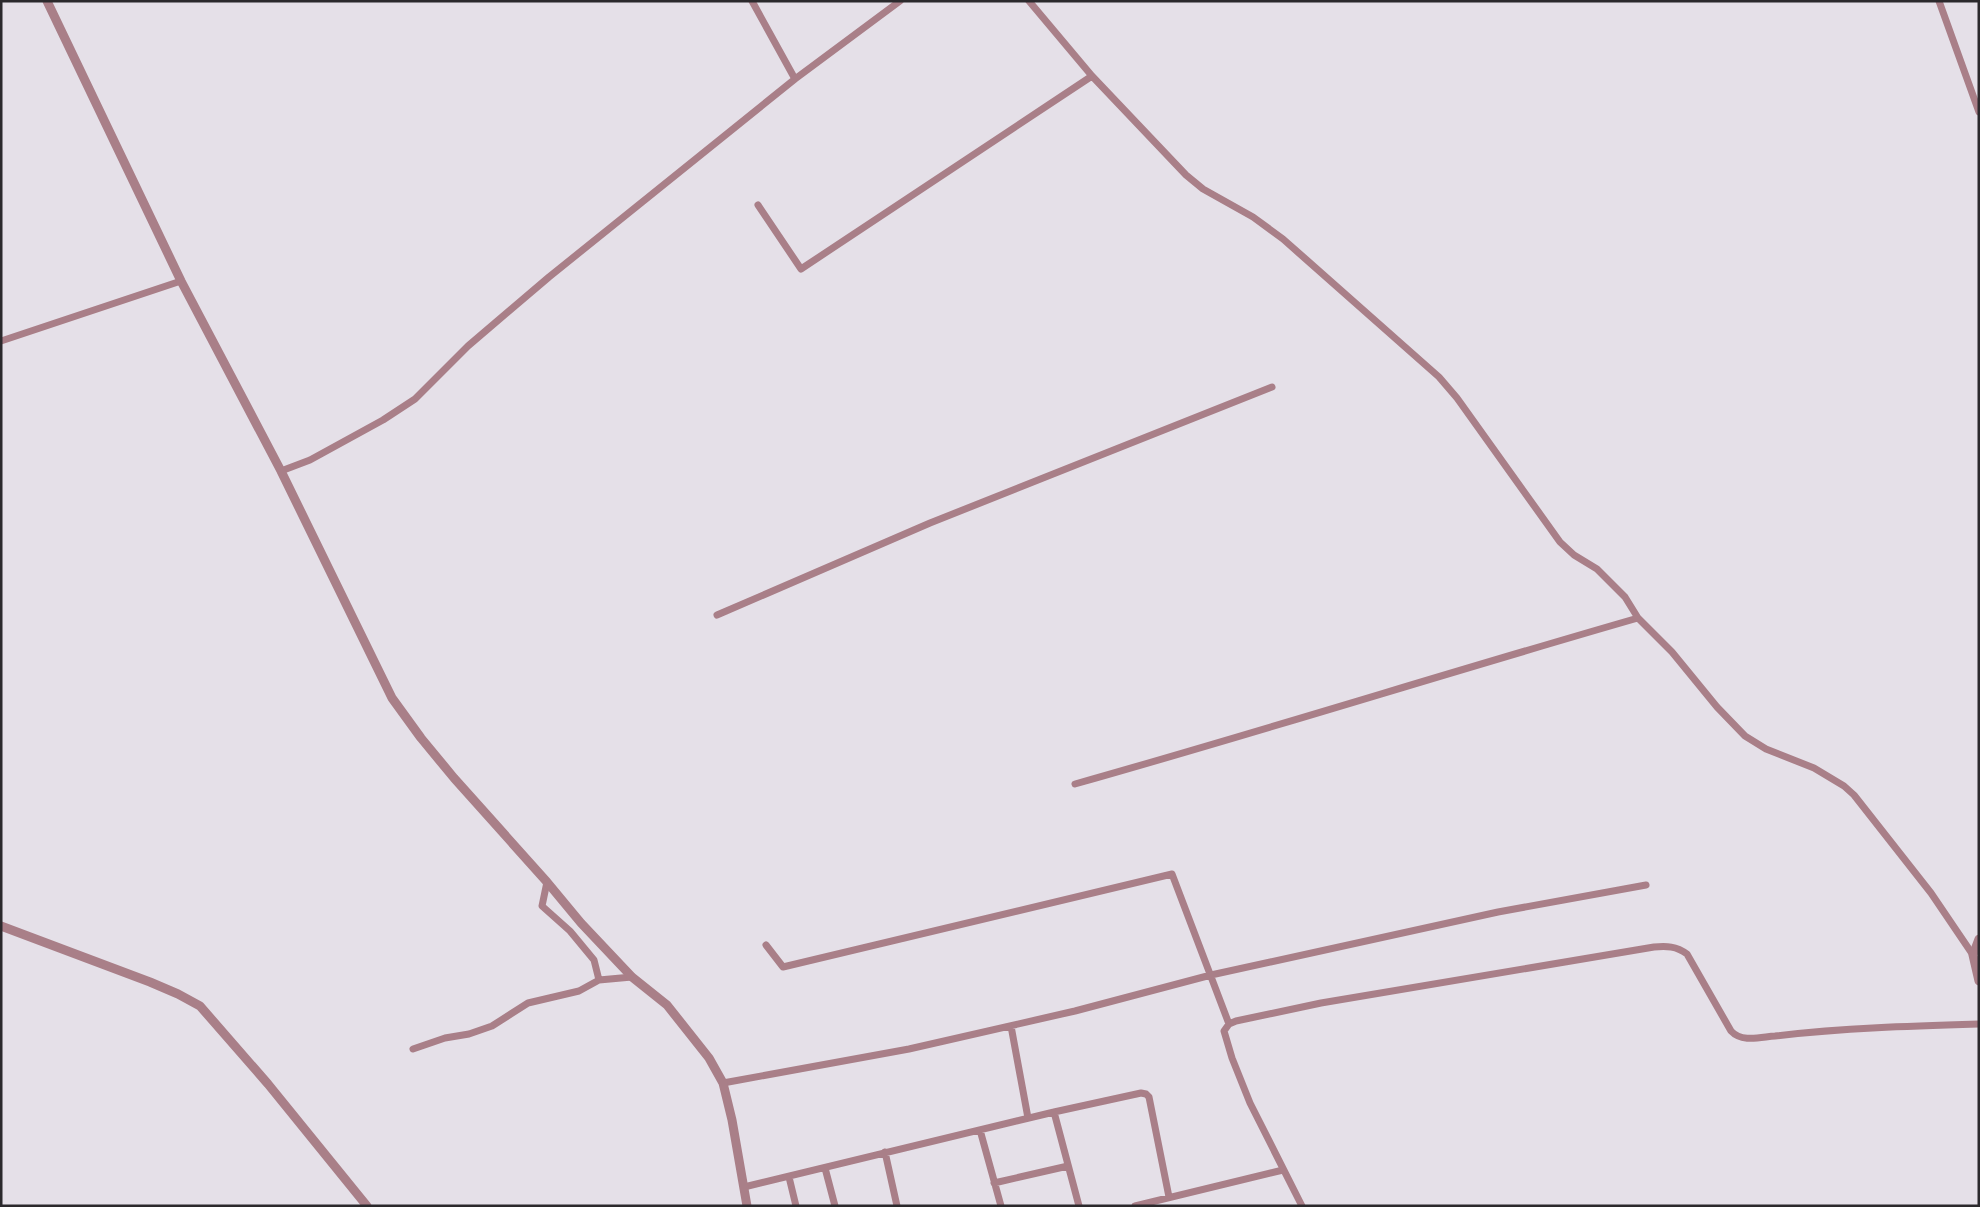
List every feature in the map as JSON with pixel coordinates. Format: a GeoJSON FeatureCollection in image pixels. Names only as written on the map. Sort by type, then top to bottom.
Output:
{"type":"FeatureCollection","features":[{"type":"Feature","properties":{"kind":"street"},"geometry":{"type":"LineString","coordinates":[[46,1],[181,281],[281,472],[392,698],[421,738],[454,778],[581,923],[632,977],[667,1005],[709,1058],[723,1083],[732,1120],[747,1206]]}},
{"type":"Feature","properties":{"kind":"street"},"geometry":{"type":"LineString","coordinates":[[752,1],[795,78]]}},
{"type":"Feature","properties":{"kind":"street"},"geometry":{"type":"LineString","coordinates":[[281,472],[310,460],[383,420],[415,399],[468,346],[549,277],[795,78],[900,1]]}},
{"type":"Feature","properties":{"kind":"street"},"geometry":{"type":"LineString","coordinates":[[1029,1],[1092,76],[1186,175],[1203,189],[1266,226],[1426,364],[1457,398],[1560,542],[1574,555],[1597,569],[1610,581],[1625,597],[1638,618],[1672,652],[1716,707],[1745,736],[1766,748],[1822,772],[1854,795],[1931,893],[1973,955],[1979,981]]}},
{"type":"Feature","properties":{"kind":"street"},"geometry":{"type":"LineString","coordinates":[[1940,1],[1979,112]]}},
{"type":"Feature","properties":{"kind":"street"},"geometry":{"type":"LineString","coordinates":[[758,205],[801,269],[1092,76]]}},
{"type":"Feature","properties":{"kind":"street"},"geometry":{"type":"LineString","coordinates":[[1,341],[181,281]]}},
{"type":"Feature","properties":{"kind":"street"},"geometry":{"type":"LineString","coordinates":[[717,615],[930,523],[1272,387]]}},
{"type":"Feature","properties":{"kind":"street"},"geometry":{"type":"LineString","coordinates":[[1075,784],[1248,735],[1443,674],[1638,618]]}},
{"type":"Feature","properties":{"kind":"street"},"geometry":{"type":"LineString","coordinates":[[766,945],[783,967],[1172,874],[1229,1024]]}},
{"type":"Feature","properties":{"kind":"street"},"geometry":{"type":"LineString","coordinates":[[547,882],[542,906],[570,931],[594,960],[599,980]]}},
{"type":"Feature","properties":{"kind":"street"},"geometry":{"type":"LineString","coordinates":[[723,1083],[880,1055],[1075,1011],[1211,975],[1498,912],[1646,885]]}},
{"type":"Feature","properties":{"kind":"street"},"geometry":{"type":"LineString","coordinates":[[1,926],[150,982],[200,1006],[268,1084],[367,1206]]}},
{"type":"Feature","properties":{"kind":"street"},"geometry":{"type":"LineString","coordinates":[[1973,955],[1979,940]]}},
{"type":"Feature","properties":{"kind":"street"},"geometry":{"type":"LineString","coordinates":[[1302,1206],[1260,1124],[1232,1058],[1224,1035],[1225,1028],[1229,1024],[1247,1018],[1330,1002],[1668,946],[1675,947],[1687,954],[1731,1031],[1740,1038],[1834,1029],[1979,1024]]}},
{"type":"Feature","properties":{"kind":"street"},"geometry":{"type":"LineString","coordinates":[[413,1049],[445,1038],[469,1034],[492,1026],[528,1004],[578,991],[599,980],[632,977]]}},
{"type":"Feature","properties":{"kind":"street"},"geometry":{"type":"LineString","coordinates":[[1012,1026],[1028,1118]]}},
{"type":"Feature","properties":{"kind":"street"},"geometry":{"type":"LineString","coordinates":[[744,1187],[1136,1093],[1146,1094],[1150,1102],[1169,1197]]}},
{"type":"Feature","properties":{"kind":"street"},"geometry":{"type":"LineString","coordinates":[[1054,1112],[1079,1206]]}},
{"type":"Feature","properties":{"kind":"street"},"geometry":{"type":"LineString","coordinates":[[980,1130],[1001,1206]]}},
{"type":"Feature","properties":{"kind":"street"},"geometry":{"type":"LineString","coordinates":[[886,1152],[897,1206]]}},
{"type":"Feature","properties":{"kind":"street"},"geometry":{"type":"LineString","coordinates":[[994,1182],[1068,1166]]}},
{"type":"Feature","properties":{"kind":"street"},"geometry":{"type":"LineString","coordinates":[[825,1168],[835,1206]]}},
{"type":"Feature","properties":{"kind":"street"},"geometry":{"type":"LineString","coordinates":[[1135,1206],[1283,1170]]}},
{"type":"Feature","properties":{"kind":"street"},"geometry":{"type":"LineString","coordinates":[[789,1177],[796,1206]]}}]}
